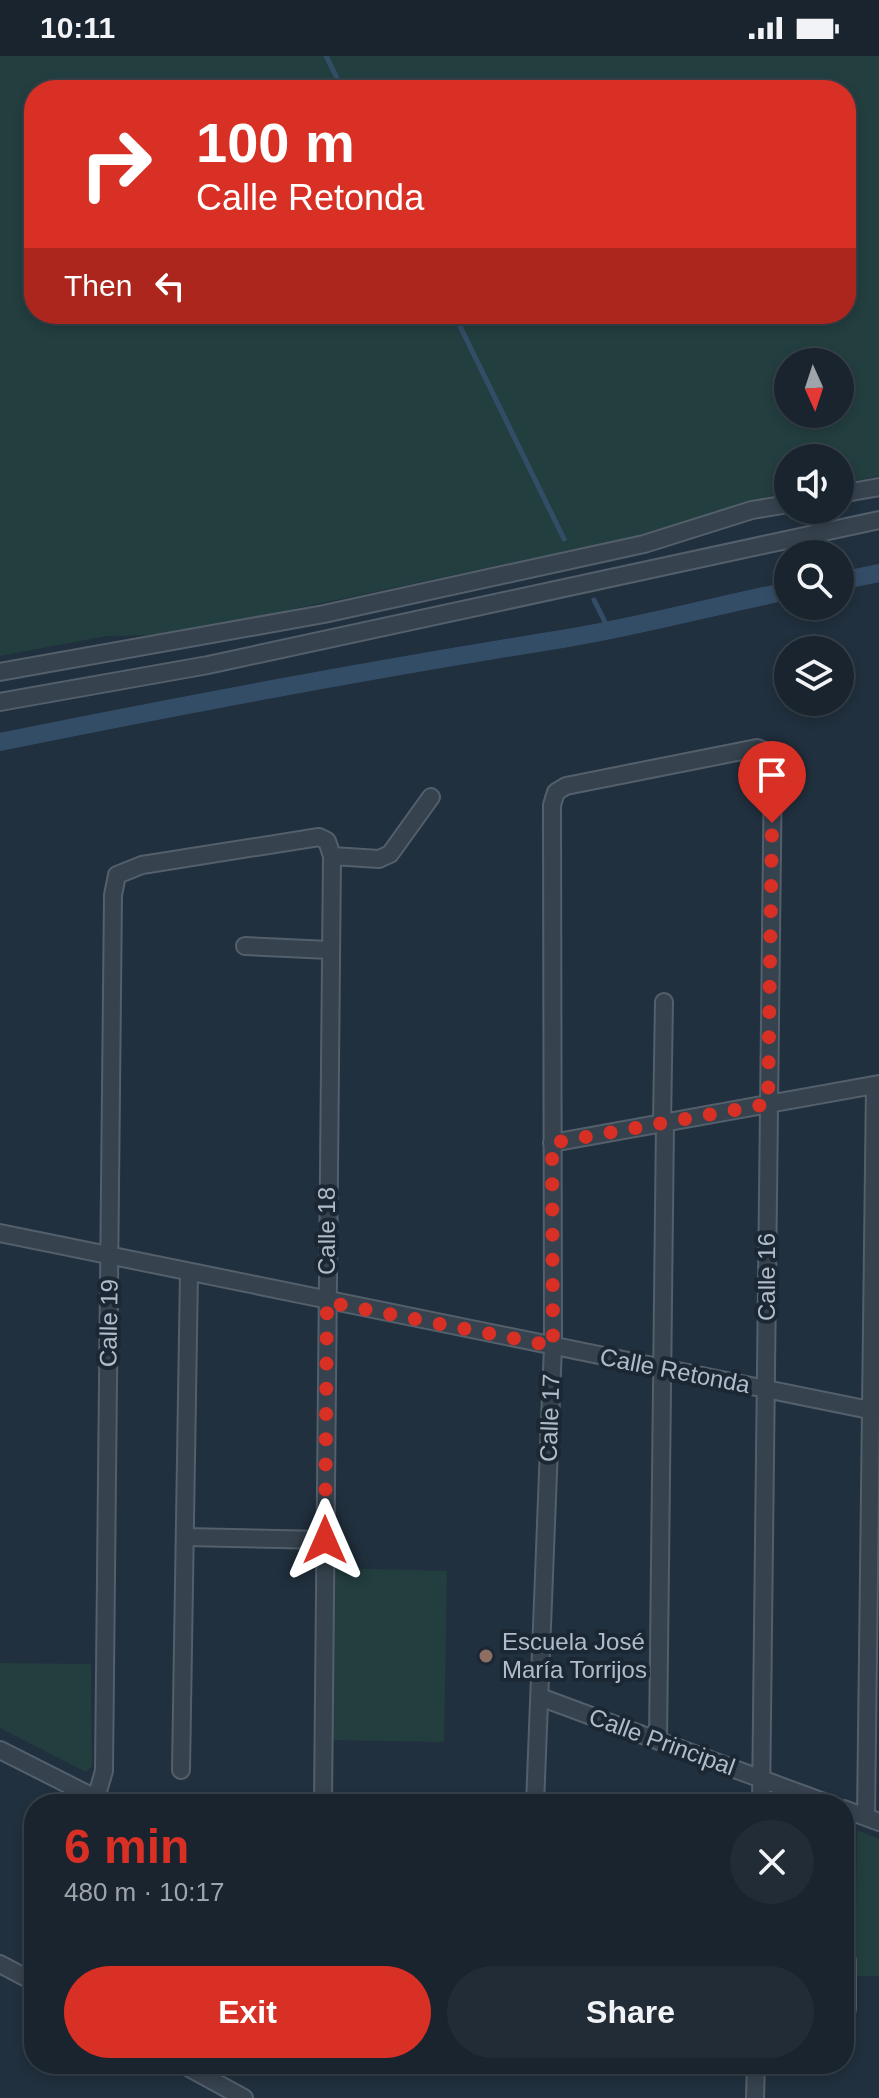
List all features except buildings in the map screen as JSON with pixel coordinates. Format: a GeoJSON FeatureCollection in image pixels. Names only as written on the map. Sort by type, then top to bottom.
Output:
{"type":"FeatureCollection","features":[{"type":"Feature","properties":{"kind":"street"},"geometry":{"type":"LineString","coordinates":[[854,491],[879,487]]}},
{"type":"Feature","properties":{"kind":"street"},"geometry":{"type":"LineString","coordinates":[[0,672],[324,614],[644,544],[752,510],[774,506]]}},
{"type":"Feature","properties":{"kind":"street"},"geometry":{"type":"LineString","coordinates":[[0,702],[208,665],[879,520]]}},
{"type":"Feature","properties":{"kind":"street","name":"Calle 16"},"geometry":{"type":"LineString","coordinates":[[556,792],[566,786],[757,748],[768,752],[773,761],[761,1794]]}},
{"type":"Feature","properties":{"kind":"street","name":"Calle 17"},"geometry":{"type":"LineString","coordinates":[[535,1794],[553,1346],[552,805],[556,792]]}},
{"type":"Feature","properties":{"kind":"street"},"geometry":{"type":"LineString","coordinates":[[332,853],[379,859],[390,854],[431,797]]}},
{"type":"Feature","properties":{"kind":"street","name":"Calle 19"},"geometry":{"type":"LineString","coordinates":[[102,1794],[113,895],[117,875],[142,865],[319,837],[327,841],[332,853]]}},
{"type":"Feature","properties":{"kind":"street","name":"Calle 18"},"geometry":{"type":"LineString","coordinates":[[323,1794],[332,853]]}},
{"type":"Feature","properties":{"kind":"street"},"geometry":{"type":"LineString","coordinates":[[245,946],[329,950]]}},
{"type":"Feature","properties":{"kind":"street"},"geometry":{"type":"LineString","coordinates":[[658,1741],[664,1002]]}},
{"type":"Feature","properties":{"kind":"street"},"geometry":{"type":"LineString","coordinates":[[552,1143],[877,1085],[873,1820],[854,1813]]}},
{"type":"Feature","properties":{"kind":"street","name":"Calle Retonda"},"geometry":{"type":"LineString","coordinates":[[0,1233],[327,1302],[875,1411]]}},
{"type":"Feature","properties":{"kind":"street"},"geometry":{"type":"LineString","coordinates":[[181,1770],[189,1273]]}},
{"type":"Feature","properties":{"kind":"street"},"geometry":{"type":"LineString","coordinates":[[185,1537],[325,1540]]}},
{"type":"Feature","properties":{"kind":"street","name":"Calle Principal"},"geometry":{"type":"LineString","coordinates":[[540,1697],[802,1794]]}},
{"type":"Feature","properties":{"kind":"street"},"geometry":{"type":"LineString","coordinates":[[0,1750],[88,1794]]}},
{"type":"Feature","properties":{"kind":"street"},"geometry":{"type":"LineString","coordinates":[[0,1964],[24,1977]]}},
{"type":"Feature","properties":{"kind":"street"},"geometry":{"type":"LineString","coordinates":[[200,2074],[244,2098]]}},
{"type":"Feature","properties":{"kind":"street"},"geometry":{"type":"LineString","coordinates":[[755,2098],[756,2074]]}},
{"type":"Feature","properties":{"kind":"green space"},"geometry":{"type":"Polygon","coordinates":[[[0,56],[879,56],[879,476],[854,481],[854,444],[774,444],[774,499],[703,522],[224,624],[159,635],[106,636],[0,656],[0,56]]]}},
{"type":"Feature","properties":{"kind":"green space"},"geometry":{"type":"Polygon","coordinates":[[[332,1568],[447,1571],[444,1742],[331,1740],[332,1568]]]}},
{"type":"Feature","properties":{"kind":"green space"},"geometry":{"type":"Polygon","coordinates":[[[0,1663],[91,1664],[92,1766],[86,1772],[0,1728],[0,1663]]]}},
{"type":"Feature","properties":{"kind":"green space"},"geometry":{"type":"Polygon","coordinates":[[[857,1830],[879,1839],[879,1976],[855,1976],[857,1830]]]}},
{"type":"Feature","properties":{"kind":"waterway"},"geometry":{"type":"LineString","coordinates":[[326,56],[338,80]]}},
{"type":"Feature","properties":{"kind":"waterway"},"geometry":{"type":"LineString","coordinates":[[459,324],[564,539]]}},
{"type":"Feature","properties":{"kind":"waterway"},"geometry":{"type":"LineString","coordinates":[[854,578],[879,573]]}},
{"type":"Feature","properties":{"kind":"waterway"},"geometry":{"type":"LineString","coordinates":[[0,742],[421,662],[590,634],[774,594]]}},
{"type":"Feature","properties":{"kind":"waterway"},"geometry":{"type":"LineString","coordinates":[[594,600],[609,630]]}},
{"type":"Feature","properties":{"kind":"place","name":"Escuela José María Torrijos"},"geometry":{"type":"Point","coordinates":[486,1656]}},
{"type":"Feature","properties":{"kind":"route"},"geometry":{"type":"LineString","coordinates":[[325,1540],[327,1302],[553,1346],[552,1143],[768,1104],[772,823]]}}]}
